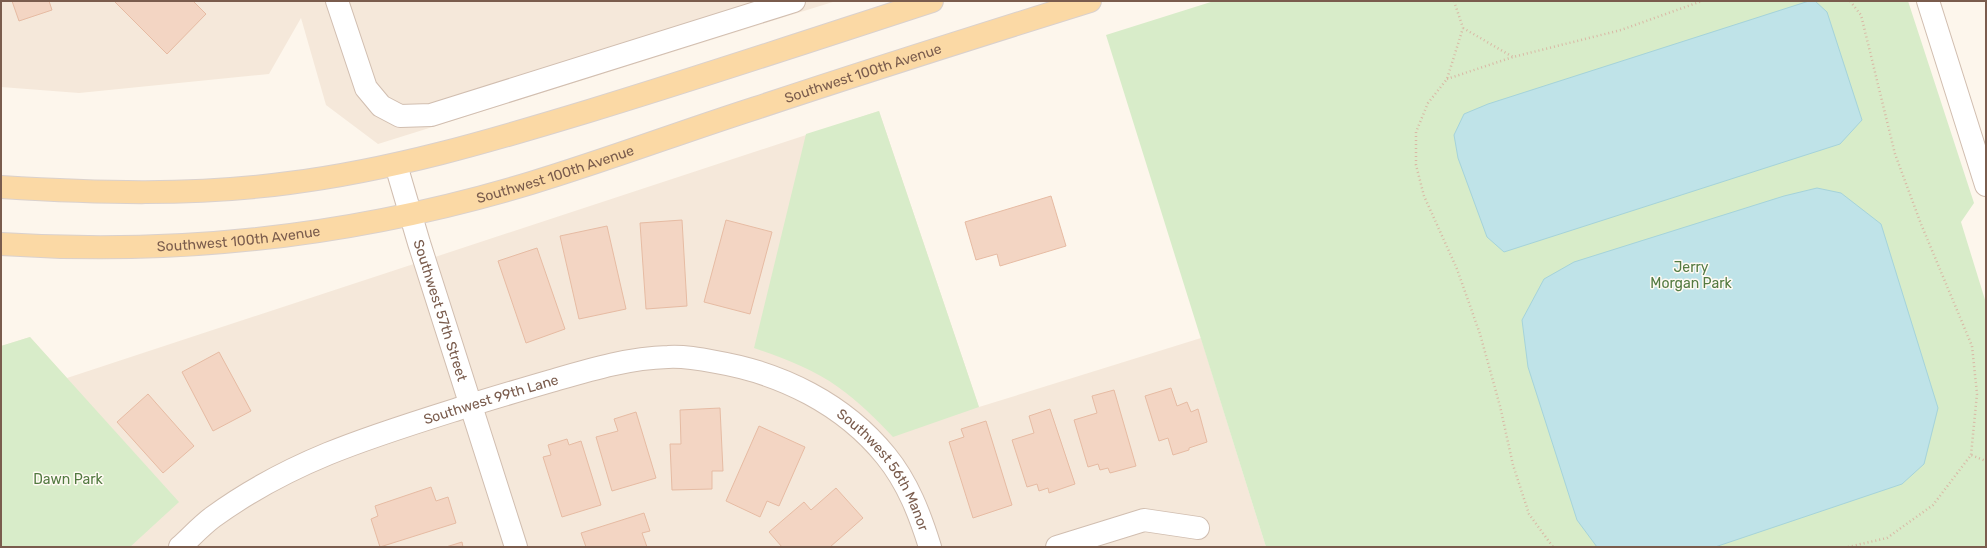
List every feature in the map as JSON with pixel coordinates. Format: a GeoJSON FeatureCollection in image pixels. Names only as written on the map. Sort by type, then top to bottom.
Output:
{"type":"FeatureCollection","features":[{"type":"Feature","properties":{"kind":"main road"},"geometry":{"type":"LineString","coordinates":[[1,187],[89,193],[196,190],[289,183],[396,164],[502,137],[645,94],[932,1]]}},
{"type":"Feature","properties":{"kind":"main road","name":"Southwest 100th Avenue"},"geometry":{"type":"LineString","coordinates":[[1,244],[97,248],[202,245],[306,234],[410,215],[532,183],[755,108],[1090,1]]}},
{"type":"Feature","properties":{"kind":"street"},"geometry":{"type":"LineString","coordinates":[[337,1],[366,88],[381,106],[400,116],[431,115],[794,1]]}},
{"type":"Feature","properties":{"kind":"street"},"geometry":{"type":"LineString","coordinates":[[1928,1],[1986,185]]}},
{"type":"Feature","properties":{"kind":"street","name":"Southwest 57th Street"},"geometry":{"type":"LineString","coordinates":[[396,164],[410,215],[516,547]]}},
{"type":"Feature","properties":{"kind":"street","name":"Southwest 99th Lane"},"geometry":{"type":"LineString","coordinates":[[180,547],[211,519],[251,492],[307,462],[360,440],[590,370],[629,361],[669,356],[735,365],[772,375],[824,402]]}},
{"type":"Feature","properties":{"kind":"street","name":"Southwest 56th Manor"},"geometry":{"type":"LineString","coordinates":[[824,402],[871,440],[890,462],[912,497],[930,547]]}},
{"type":"Feature","properties":{"kind":"street"},"geometry":{"type":"LineString","coordinates":[[1058,547],[1144,520],[1198,528]]}},
{"type":"Feature","properties":{"kind":"path"},"geometry":{"type":"LineString","coordinates":[[1454,1],[1463,28],[1447,79],[1428,103],[1416,132],[1416,165],[1424,196],[1457,269],[1480,334],[1500,406],[1513,465],[1529,514],[1553,547]]}},
{"type":"Feature","properties":{"kind":"path"},"geometry":{"type":"LineString","coordinates":[[1447,79],[1513,57],[1621,30],[1702,1]]}},
{"type":"Feature","properties":{"kind":"path"},"geometry":{"type":"LineString","coordinates":[[1848,547],[1887,538],[1933,505],[1971,455],[1977,394],[1972,346],[1921,224],[1895,154],[1861,15],[1850,1]]}},
{"type":"Feature","properties":{"kind":"path"},"geometry":{"type":"LineString","coordinates":[[1463,28],[1513,57]]}},
{"type":"Feature","properties":{"kind":"path"},"geometry":{"type":"LineString","coordinates":[[1971,455],[1986,461]]}},
{"type":"Feature","properties":{"kind":"shaded area"},"geometry":{"type":"Polygon","coordinates":[[[1,1],[836,1],[378,144],[326,105],[301,18],[269,74],[79,93],[1,87],[1,1]]]}},
{"type":"Feature","properties":{"kind":"shaded area"},"geometry":{"type":"Polygon","coordinates":[[[879,111],[979,407],[1201,338],[1266,547],[1,547],[1,346],[30,337],[67,378],[879,111]]]}},
{"type":"Feature","properties":{"kind":"green space","name":"Jerry Morgan Park"},"geometry":{"type":"Polygon","coordinates":[[[1214,1],[1908,1],[1974,203],[1961,222],[1986,303],[1986,547],[1266,547],[1106,35],[1214,1]]]}},
{"type":"Feature","properties":{"kind":"green space"},"geometry":{"type":"Polygon","coordinates":[[[879,111],[979,407],[893,437],[860,404],[828,381],[798,364],[754,348],[806,134],[879,111]]]}},
{"type":"Feature","properties":{"kind":"green space","name":"Dawn Park"},"geometry":{"type":"Polygon","coordinates":[[[30,337],[179,502],[130,547],[1,547],[1,346],[30,337]]]}},
{"type":"Feature","properties":{"kind":"water"},"geometry":{"type":"Polygon","coordinates":[[[1809,1],[1815,1],[1827,12],[1862,120],[1840,144],[1504,252],[1487,237],[1458,158],[1454,135],[1464,114],[1488,104],[1809,1]]]}},
{"type":"Feature","properties":{"kind":"water"},"geometry":{"type":"Polygon","coordinates":[[[1817,188],[1841,193],[1881,224],[1938,408],[1924,464],[1902,484],[1715,547],[1597,547],[1577,520],[1528,367],[1522,320],[1544,279],[1574,262],[1784,196],[1817,188]]]}},
{"type":"Feature","properties":{"kind":"building"},"geometry":{"type":"Polygon","coordinates":[[[12,1],[49,1],[52,10],[19,21],[12,1]]]}},
{"type":"Feature","properties":{"kind":"building"},"geometry":{"type":"Polygon","coordinates":[[[114,1],[193,1],[206,14],[167,54],[114,1]]]}},
{"type":"Feature","properties":{"kind":"building"},"geometry":{"type":"Polygon","coordinates":[[[1051,196],[1066,246],[1000,266],[997,254],[976,260],[965,222],[1051,196]]]}},
{"type":"Feature","properties":{"kind":"building"},"geometry":{"type":"Polygon","coordinates":[[[682,220],[687,306],[646,309],[640,223],[682,220]]]}},
{"type":"Feature","properties":{"kind":"building"},"geometry":{"type":"Polygon","coordinates":[[[726,220],[772,232],[750,314],[704,302],[726,220]]]}},
{"type":"Feature","properties":{"kind":"building"},"geometry":{"type":"Polygon","coordinates":[[[607,226],[626,309],[579,319],[560,236],[607,226]]]}},
{"type":"Feature","properties":{"kind":"building"},"geometry":{"type":"Polygon","coordinates":[[[537,248],[565,329],[526,343],[498,261],[537,248]]]}},
{"type":"Feature","properties":{"kind":"building"},"geometry":{"type":"Polygon","coordinates":[[[219,352],[251,411],[213,431],[182,372],[219,352]]]}},
{"type":"Feature","properties":{"kind":"building"},"geometry":{"type":"Polygon","coordinates":[[[1171,388],[1177,406],[1187,402],[1191,412],[1198,409],[1207,442],[1173,455],[1168,438],[1159,441],[1145,396],[1171,388]]]}},
{"type":"Feature","properties":{"kind":"building"},"geometry":{"type":"Polygon","coordinates":[[[1114,390],[1136,466],[1110,473],[1108,468],[1100,470],[1098,464],[1088,467],[1074,420],[1097,413],[1092,396],[1114,390]]]}},
{"type":"Feature","properties":{"kind":"building"},"geometry":{"type":"Polygon","coordinates":[[[148,394],[194,446],[163,473],[117,422],[148,394]]]}},
{"type":"Feature","properties":{"kind":"building"},"geometry":{"type":"Polygon","coordinates":[[[720,408],[723,471],[712,471],[712,489],[672,490],[670,444],[681,444],[680,410],[720,408]]]}},
{"type":"Feature","properties":{"kind":"building"},"geometry":{"type":"Polygon","coordinates":[[[1050,409],[1075,484],[1049,493],[1048,488],[1039,491],[1037,484],[1027,487],[1012,440],[1034,433],[1029,416],[1050,409]]]}},
{"type":"Feature","properties":{"kind":"building"},"geometry":{"type":"Polygon","coordinates":[[[636,412],[656,478],[612,491],[596,437],[618,431],[614,419],[636,412]]]}},
{"type":"Feature","properties":{"kind":"building"},"geometry":{"type":"Polygon","coordinates":[[[986,421],[1012,505],[973,518],[949,442],[964,437],[961,429],[986,421]]]}},
{"type":"Feature","properties":{"kind":"building"},"geometry":{"type":"Polygon","coordinates":[[[759,426],[805,447],[779,506],[767,501],[760,517],[726,501],[759,426]]]}},
{"type":"Feature","properties":{"kind":"building"},"geometry":{"type":"Polygon","coordinates":[[[567,439],[569,445],[581,441],[601,505],[562,517],[543,457],[551,455],[548,445],[567,439]]]}},
{"type":"Feature","properties":{"kind":"building"},"geometry":{"type":"Polygon","coordinates":[[[431,487],[436,501],[448,497],[456,523],[380,547],[371,519],[378,516],[375,506],[431,487]]]}},
{"type":"Feature","properties":{"kind":"building"},"geometry":{"type":"Polygon","coordinates":[[[836,488],[863,518],[830,547],[782,547],[769,532],[804,502],[811,510],[836,488]]]}},
{"type":"Feature","properties":{"kind":"building"},"geometry":{"type":"Polygon","coordinates":[[[644,513],[650,531],[642,533],[647,547],[586,547],[581,533],[644,513]]]}},
{"type":"Feature","properties":{"kind":"building"},"geometry":{"type":"Polygon","coordinates":[[[462,542],[463,547],[446,547],[462,542]]]}}]}
